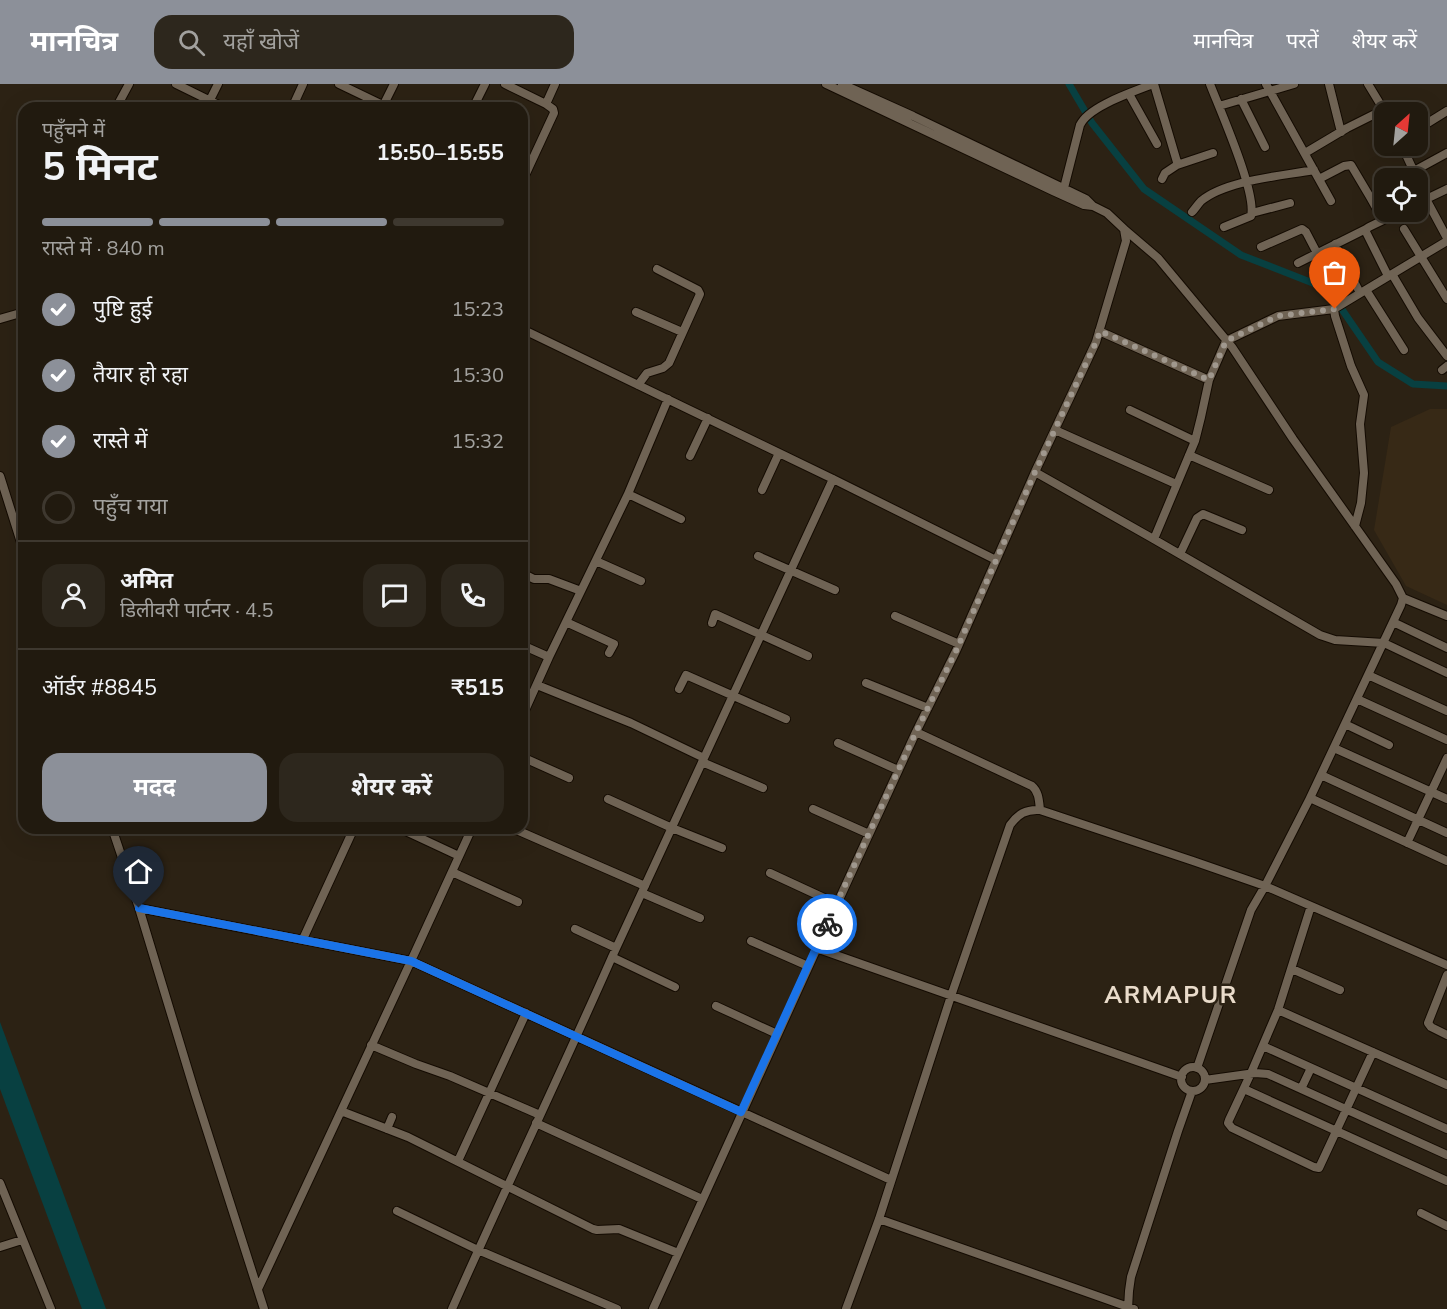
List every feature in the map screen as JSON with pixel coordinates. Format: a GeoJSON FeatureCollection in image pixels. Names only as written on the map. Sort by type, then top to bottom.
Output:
{"type":"FeatureCollection","features":[{"type":"Feature","properties":{"kind":"street"},"geometry":{"type":"LineString","coordinates":[[119,102],[129,84]]}},
{"type":"Feature","properties":{"kind":"street"},"geometry":{"type":"LineString","coordinates":[[176,84],[205,102]]}},
{"type":"Feature","properties":{"kind":"street"},"geometry":{"type":"LineString","coordinates":[[209,102],[218,84]]}},
{"type":"Feature","properties":{"kind":"street"},"geometry":{"type":"LineString","coordinates":[[295,102],[303,84]]}},
{"type":"Feature","properties":{"kind":"street"},"geometry":{"type":"LineString","coordinates":[[339,84],[375,102]]}},
{"type":"Feature","properties":{"kind":"street"},"geometry":{"type":"LineString","coordinates":[[387,102],[394,84]]}},
{"type":"Feature","properties":{"kind":"street"},"geometry":{"type":"LineString","coordinates":[[476,102],[485,84]]}},
{"type":"Feature","properties":{"kind":"street"},"geometry":{"type":"LineString","coordinates":[[505,84],[553,109],[554,113],[528,163]]}},
{"type":"Feature","properties":{"kind":"street"},"geometry":{"type":"LineString","coordinates":[[546,104],[555,84]]}},
{"type":"Feature","properties":{"kind":"street"},"geometry":{"type":"LineString","coordinates":[[826,84],[1053,191],[1084,205],[1093,206]]}},
{"type":"Feature","properties":{"kind":"street"},"geometry":{"type":"LineString","coordinates":[[842,84],[1064,188],[1086,199],[1112,217],[1158,258],[1226,341],[1396,584],[1403,598],[1447,616]]}},
{"type":"Feature","properties":{"kind":"street"},"geometry":{"type":"LineString","coordinates":[[1064,188],[1080,125],[1086,116],[1113,101],[1153,84],[1177,158],[1177,165]]}},
{"type":"Feature","properties":{"kind":"street"},"geometry":{"type":"LineString","coordinates":[[1210,84],[1247,182],[1252,213]]}},
{"type":"Feature","properties":{"kind":"street"},"geometry":{"type":"LineString","coordinates":[[1218,106],[1268,87],[1294,84]]}},
{"type":"Feature","properties":{"kind":"street"},"geometry":{"type":"LineString","coordinates":[[1329,84],[1341,132]]}},
{"type":"Feature","properties":{"kind":"street"},"geometry":{"type":"LineString","coordinates":[[1372,85],[1380,102]]}},
{"type":"Feature","properties":{"kind":"street"},"geometry":{"type":"LineString","coordinates":[[1268,87],[1331,201]]}},
{"type":"Feature","properties":{"kind":"street"},"geometry":{"type":"LineString","coordinates":[[1129,94],[1157,144]]}},
{"type":"Feature","properties":{"kind":"street"},"geometry":{"type":"LineString","coordinates":[[1241,99],[1265,147]]}},
{"type":"Feature","properties":{"kind":"street"},"geometry":{"type":"LineString","coordinates":[[1428,123],[1447,111]]}},
{"type":"Feature","properties":{"kind":"street"},"geometry":{"type":"LineString","coordinates":[[1305,153],[1374,116]]}},
{"type":"Feature","properties":{"kind":"street"},"geometry":{"type":"LineString","coordinates":[[1162,179],[1165,173],[1177,165],[1213,153]]}},
{"type":"Feature","properties":{"kind":"street"},"geometry":{"type":"LineString","coordinates":[[1427,168],[1447,153]]}},
{"type":"Feature","properties":{"kind":"street"},"geometry":{"type":"LineString","coordinates":[[1319,179],[1344,166],[1351,165],[1374,204]]}},
{"type":"Feature","properties":{"kind":"street"},"geometry":{"type":"LineString","coordinates":[[1192,212],[1201,201],[1220,190],[1247,182],[1314,170]]}},
{"type":"Feature","properties":{"kind":"street"},"geometry":{"type":"LineString","coordinates":[[1428,198],[1447,189]]}},
{"type":"Feature","properties":{"kind":"street"},"geometry":{"type":"LineString","coordinates":[[1224,227],[1249,217],[1252,213],[1290,203]]}},
{"type":"Feature","properties":{"kind":"street"},"geometry":{"type":"LineString","coordinates":[[1154,539],[1195,441],[1209,380],[1226,341],[1278,316],[1336,308],[1447,239],[1428,203]]}},
{"type":"Feature","properties":{"kind":"street"},"geometry":{"type":"LineString","coordinates":[[1298,262],[1379,222]]}},
{"type":"Feature","properties":{"kind":"street"},"geometry":{"type":"LineString","coordinates":[[653,1309],[816,948],[959,644],[1035,472],[1096,342],[1126,241],[1124,229]]}},
{"type":"Feature","properties":{"kind":"street"},"geometry":{"type":"LineString","coordinates":[[1261,247],[1302,229],[1306,232],[1317,253]]}},
{"type":"Feature","properties":{"kind":"street"},"geometry":{"type":"LineString","coordinates":[[1366,229],[1390,275],[1418,318],[1447,356]]}},
{"type":"Feature","properties":{"kind":"street"},"geometry":{"type":"LineString","coordinates":[[1404,229],[1447,299]]}},
{"type":"Feature","properties":{"kind":"street"},"geometry":{"type":"LineString","coordinates":[[1335,244],[1363,291],[1404,350]]}},
{"type":"Feature","properties":{"kind":"street"},"geometry":{"type":"LineString","coordinates":[[638,385],[647,373],[666,367],[669,363],[700,291],[657,269]]}},
{"type":"Feature","properties":{"kind":"street"},"geometry":{"type":"LineString","coordinates":[[1336,308],[1335,316],[1349,362],[1364,395],[1360,424],[1364,474],[1361,502],[1355,526]]}},
{"type":"Feature","properties":{"kind":"street"},"geometry":{"type":"LineString","coordinates":[[636,312],[682,332]]}},
{"type":"Feature","properties":{"kind":"street"},"geometry":{"type":"LineString","coordinates":[[0,319],[18,314]]}},
{"type":"Feature","properties":{"kind":"street"},"geometry":{"type":"LineString","coordinates":[[1100,331],[1209,380]]}},
{"type":"Feature","properties":{"kind":"street"},"geometry":{"type":"LineString","coordinates":[[528,332],[996,560]]}},
{"type":"Feature","properties":{"kind":"street"},"geometry":{"type":"LineString","coordinates":[[528,704],[628,494],[668,399]]}},
{"type":"Feature","properties":{"kind":"street"},"geometry":{"type":"LineString","coordinates":[[1130,410],[1195,441]]}},
{"type":"Feature","properties":{"kind":"street"},"geometry":{"type":"LineString","coordinates":[[690,456],[708,418]]}},
{"type":"Feature","properties":{"kind":"street"},"geometry":{"type":"LineString","coordinates":[[1055,430],[1176,484]]}},
{"type":"Feature","properties":{"kind":"street"},"geometry":{"type":"LineString","coordinates":[[762,490],[779,453]]}},
{"type":"Feature","properties":{"kind":"street"},"geometry":{"type":"LineString","coordinates":[[1188,455],[1269,490]]}},
{"type":"Feature","properties":{"kind":"street"},"geometry":{"type":"LineString","coordinates":[[1035,472],[1320,635],[1335,640],[1383,643],[1447,673]]}},
{"type":"Feature","properties":{"kind":"street"},"geometry":{"type":"LineString","coordinates":[[0,476],[18,533]]}},
{"type":"Feature","properties":{"kind":"street"},"geometry":{"type":"LineString","coordinates":[[452,1309],[833,479]]}},
{"type":"Feature","properties":{"kind":"street"},"geometry":{"type":"LineString","coordinates":[[628,494],[681,519]]}},
{"type":"Feature","properties":{"kind":"street"},"geometry":{"type":"LineString","coordinates":[[1180,554],[1197,518],[1203,514],[1242,530]]}},
{"type":"Feature","properties":{"kind":"street"},"geometry":{"type":"LineString","coordinates":[[758,556],[835,590]]}},
{"type":"Feature","properties":{"kind":"street"},"geometry":{"type":"LineString","coordinates":[[596,561],[641,581]]}},
{"type":"Feature","properties":{"kind":"street"},"geometry":{"type":"LineString","coordinates":[[528,576],[534,579],[549,579],[581,591]]}},
{"type":"Feature","properties":{"kind":"street"},"geometry":{"type":"LineString","coordinates":[[1197,1068],[1251,910],[1266,886],[1310,798],[1403,598]]}},
{"type":"Feature","properties":{"kind":"street"},"geometry":{"type":"LineString","coordinates":[[712,623],[716,614],[808,656]]}},
{"type":"Feature","properties":{"kind":"street"},"geometry":{"type":"LineString","coordinates":[[895,616],[959,644]]}},
{"type":"Feature","properties":{"kind":"street"},"geometry":{"type":"LineString","coordinates":[[566,622],[614,644],[609,653]]}},
{"type":"Feature","properties":{"kind":"street"},"geometry":{"type":"LineString","coordinates":[[1393,622],[1447,648]]}},
{"type":"Feature","properties":{"kind":"street"},"geometry":{"type":"LineString","coordinates":[[528,648],[549,657]]}},
{"type":"Feature","properties":{"kind":"street"},"geometry":{"type":"LineString","coordinates":[[679,689],[686,675],[786,719]]}},
{"type":"Feature","properties":{"kind":"street"},"geometry":{"type":"LineString","coordinates":[[1368,675],[1447,711]]}},
{"type":"Feature","properties":{"kind":"street"},"geometry":{"type":"LineString","coordinates":[[866,683],[927,708]]}},
{"type":"Feature","properties":{"kind":"street"},"geometry":{"type":"LineString","coordinates":[[537,685],[631,723],[764,788]]}},
{"type":"Feature","properties":{"kind":"street"},"geometry":{"type":"LineString","coordinates":[[1357,699],[1447,740]]}},
{"type":"Feature","properties":{"kind":"street"},"geometry":{"type":"LineString","coordinates":[[1345,724],[1389,745]]}},
{"type":"Feature","properties":{"kind":"street"},"geometry":{"type":"LineString","coordinates":[[916,732],[1032,786],[1038,794],[1040,810]]}},
{"type":"Feature","properties":{"kind":"street"},"geometry":{"type":"LineString","coordinates":[[838,743],[898,770]]}},
{"type":"Feature","properties":{"kind":"street"},"geometry":{"type":"LineString","coordinates":[[1334,748],[1447,799]]}},
{"type":"Feature","properties":{"kind":"street"},"geometry":{"type":"LineString","coordinates":[[1407,843],[1431,791],[1445,769],[1447,758]]}},
{"type":"Feature","properties":{"kind":"street"},"geometry":{"type":"LineString","coordinates":[[528,760],[568,778]]}},
{"type":"Feature","properties":{"kind":"street"},"geometry":{"type":"LineString","coordinates":[[1321,775],[1447,833]]}},
{"type":"Feature","properties":{"kind":"street"},"geometry":{"type":"LineString","coordinates":[[1310,798],[1447,861]]}},
{"type":"Feature","properties":{"kind":"street"},"geometry":{"type":"LineString","coordinates":[[608,799],[722,848]]}},
{"type":"Feature","properties":{"kind":"street"},"geometry":{"type":"LineString","coordinates":[[813,809],[869,834]]}},
{"type":"Feature","properties":{"kind":"street"},"geometry":{"type":"LineString","coordinates":[[846,1309],[879,1220],[951,996],[1010,825],[1018,815],[1028,810],[1040,810],[1266,886],[1447,965]]}},
{"type":"Feature","properties":{"kind":"street"},"geometry":{"type":"LineString","coordinates":[[114,834],[264,1309]]}},
{"type":"Feature","properties":{"kind":"street"},"geometry":{"type":"LineString","coordinates":[[303,939],[351,834]]}},
{"type":"Feature","properties":{"kind":"street"},"geometry":{"type":"LineString","coordinates":[[412,834],[459,856]]}},
{"type":"Feature","properties":{"kind":"street"},"geometry":{"type":"LineString","coordinates":[[258,1289],[469,834]]}},
{"type":"Feature","properties":{"kind":"street"},"geometry":{"type":"LineString","coordinates":[[525,834],[644,889],[700,918]]}},
{"type":"Feature","properties":{"kind":"street"},"geometry":{"type":"LineString","coordinates":[[452,872],[518,902]]}},
{"type":"Feature","properties":{"kind":"street"},"geometry":{"type":"LineString","coordinates":[[771,873],[837,904]]}},
{"type":"Feature","properties":{"kind":"street"},"geometry":{"type":"LineString","coordinates":[[1311,906],[1278,1010],[1229,1120],[1229,1126],[1319,1168],[1373,1052]]}},
{"type":"Feature","properties":{"kind":"street"},"geometry":{"type":"LineString","coordinates":[[139,908],[411,961],[891,1180]]}},
{"type":"Feature","properties":{"kind":"street"},"geometry":{"type":"LineString","coordinates":[[575,929],[616,948]]}},
{"type":"Feature","properties":{"kind":"street"},"geometry":{"type":"LineString","coordinates":[[751,941],[808,966]]}},
{"type":"Feature","properties":{"kind":"street"},"geometry":{"type":"LineString","coordinates":[[816,948],[1182,1077]]}},
{"type":"Feature","properties":{"kind":"street"},"geometry":{"type":"LineString","coordinates":[[612,957],[675,987]]}},
{"type":"Feature","properties":{"kind":"street"},"geometry":{"type":"LineString","coordinates":[[1292,969],[1340,990]]}},
{"type":"Feature","properties":{"kind":"street"},"geometry":{"type":"LineString","coordinates":[[1447,975],[1428,1023],[1435,1030],[1447,1035]]}},
{"type":"Feature","properties":{"kind":"street"},"geometry":{"type":"LineString","coordinates":[[716,1006],[777,1034]]}},
{"type":"Feature","properties":{"kind":"street"},"geometry":{"type":"LineString","coordinates":[[1278,1010],[1447,1085]]}},
{"type":"Feature","properties":{"kind":"street"},"geometry":{"type":"LineString","coordinates":[[458,1161],[526,1013]]}},
{"type":"Feature","properties":{"kind":"street"},"geometry":{"type":"LineString","coordinates":[[371,1045],[489,1093],[702,1199]]}},
{"type":"Feature","properties":{"kind":"street"},"geometry":{"type":"LineString","coordinates":[[1263,1046],[1447,1129]]}},
{"type":"Feature","properties":{"kind":"street"},"geometry":{"type":"LineString","coordinates":[[1197,1068],[1203,1072],[1205,1080],[1200,1089],[1192,1091],[1185,1088],[1182,1077],[1189,1069],[1197,1068]]}},
{"type":"Feature","properties":{"kind":"street"},"geometry":{"type":"LineString","coordinates":[[1301,1089],[1311,1068]]}},
{"type":"Feature","properties":{"kind":"street"},"geometry":{"type":"LineString","coordinates":[[1205,1080],[1261,1072],[1268,1074],[1447,1155]]}},
{"type":"Feature","properties":{"kind":"street"},"geometry":{"type":"LineString","coordinates":[[1244,1089],[1447,1181]]}},
{"type":"Feature","properties":{"kind":"street"},"geometry":{"type":"LineString","coordinates":[[879,1220],[1130,1308],[1128,1291],[1131,1277],[1192,1091]]}},
{"type":"Feature","properties":{"kind":"street"},"geometry":{"type":"LineString","coordinates":[[341,1111],[408,1137],[593,1229],[619,1229],[678,1253]]}},
{"type":"Feature","properties":{"kind":"street"},"geometry":{"type":"LineString","coordinates":[[387,1129],[392,1118]]}},
{"type":"Feature","properties":{"kind":"street"},"geometry":{"type":"LineString","coordinates":[[0,1183],[51,1309]]}},
{"type":"Feature","properties":{"kind":"street"},"geometry":{"type":"LineString","coordinates":[[397,1211],[478,1250],[617,1309]]}},
{"type":"Feature","properties":{"kind":"street"},"geometry":{"type":"LineString","coordinates":[[1421,1213],[1447,1226]]}},
{"type":"Feature","properties":{"kind":"street"},"geometry":{"type":"LineString","coordinates":[[0,1247],[22,1240]]}},
{"type":"Feature","properties":{"kind":"shaded area"},"geometry":{"type":"Polygon","coordinates":[[[1430,409],[1447,409],[1447,605],[1406,586],[1374,530],[1391,427],[1430,409]]]}},
{"type":"Feature","properties":{"kind":"water"},"geometry":{"type":"Polygon","coordinates":[[[0,1022],[106,1309],[82,1309],[0,1089],[0,1022]]]}},
{"type":"Feature","properties":{"kind":"waterway"},"geometry":{"type":"LineString","coordinates":[[1069,84],[1092,123],[1144,189],[1241,255],[1328,289],[1378,362],[1413,384],[1447,386]]}},
{"type":"Feature","properties":{"kind":"way so far"},"geometry":{"type":"LineString","coordinates":[[827,924],[956,651],[1100,331],[1209,380],[1226,341],[1278,316],[1335,309]]}},
{"type":"Feature","properties":{"kind":"district","name":"ARMAPUR"},"geometry":{"type":"Point","coordinates":[1171,995]}},
{"type":"Feature","properties":{"kind":"route"},"geometry":{"type":"LineString","coordinates":[[139,908],[411,961],[741,1112],[827,924]]}}]}
